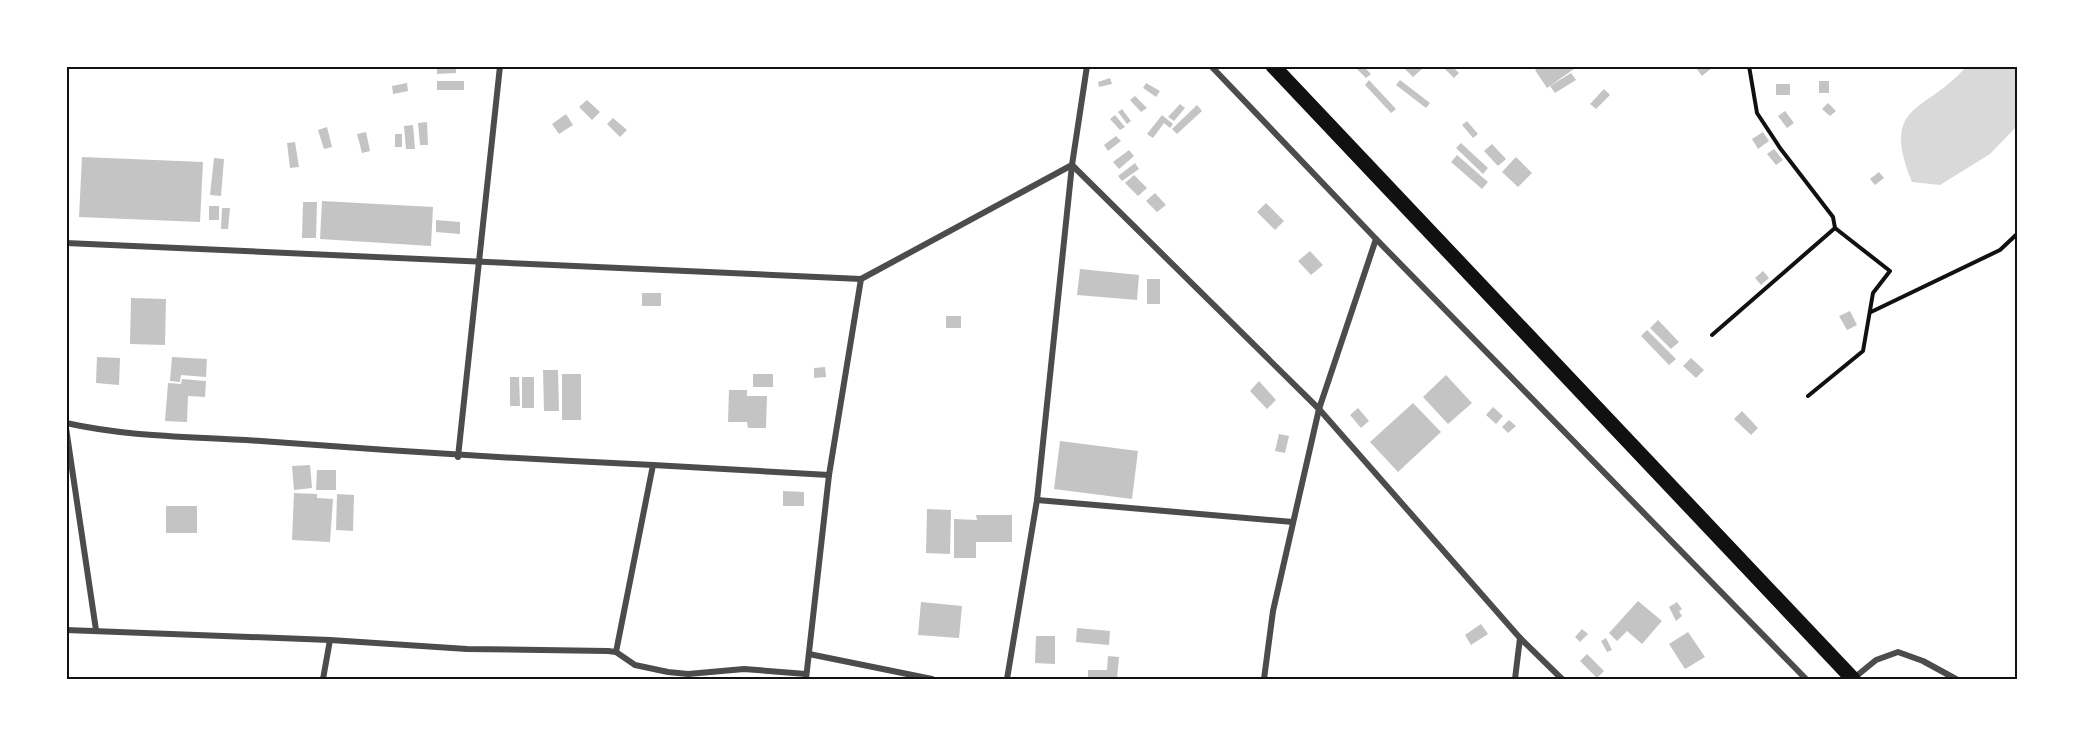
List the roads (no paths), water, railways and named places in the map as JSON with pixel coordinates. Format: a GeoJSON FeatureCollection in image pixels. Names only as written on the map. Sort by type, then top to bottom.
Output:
{"type":"FeatureCollection","features":[{"type":"Feature","properties":{"kind":"main road"},"geometry":{"type":"LineString","coordinates":[[1273,66],[1853,679]]}},
{"type":"Feature","properties":{"kind":"street"},"geometry":{"type":"LineString","coordinates":[[458,457],[500,66]]}},
{"type":"Feature","properties":{"kind":"street"},"geometry":{"type":"LineString","coordinates":[[1007,679],[1037,500],[1072,165],[1086,66]]}},
{"type":"Feature","properties":{"kind":"street"},"geometry":{"type":"LineString","coordinates":[[1211,66],[1376,240],[1806,679]]}},
{"type":"Feature","properties":{"kind":"street"},"geometry":{"type":"LineString","coordinates":[[66,243],[861,279],[1072,165]]}},
{"type":"Feature","properties":{"kind":"street"},"geometry":{"type":"LineString","coordinates":[[1072,165],[1319,409],[1520,638],[1562,679]]}},
{"type":"Feature","properties":{"kind":"street"},"geometry":{"type":"LineString","coordinates":[[1264,679],[1273,611],[1319,409],[1376,240]]}},
{"type":"Feature","properties":{"kind":"street"},"geometry":{"type":"LineString","coordinates":[[66,630],[330,640],[467,649],[616,652],[634,665],[668,672],[688,674],[744,669],[806,677],[829,475],[861,279]]}},
{"type":"Feature","properties":{"kind":"street"},"geometry":{"type":"LineString","coordinates":[[66,423],[113,433],[257,441],[458,457],[829,475]]}},
{"type":"Feature","properties":{"kind":"street"},"geometry":{"type":"LineString","coordinates":[[66,428],[96,630]]}},
{"type":"Feature","properties":{"kind":"street"},"geometry":{"type":"LineString","coordinates":[[616,652],[653,465]]}},
{"type":"Feature","properties":{"kind":"street"},"geometry":{"type":"LineString","coordinates":[[1037,500],[1293,522]]}},
{"type":"Feature","properties":{"kind":"street"},"geometry":{"type":"LineString","coordinates":[[1515,679],[1520,638]]}},
{"type":"Feature","properties":{"kind":"street"},"geometry":{"type":"LineString","coordinates":[[323,679],[330,640]]}},
{"type":"Feature","properties":{"kind":"street"},"geometry":{"type":"LineString","coordinates":[[1853,679],[1876,660],[1898,652],[1923,661],[1956,679]]}},
{"type":"Feature","properties":{"kind":"street"},"geometry":{"type":"LineString","coordinates":[[809,654],[932,679]]}}]}
